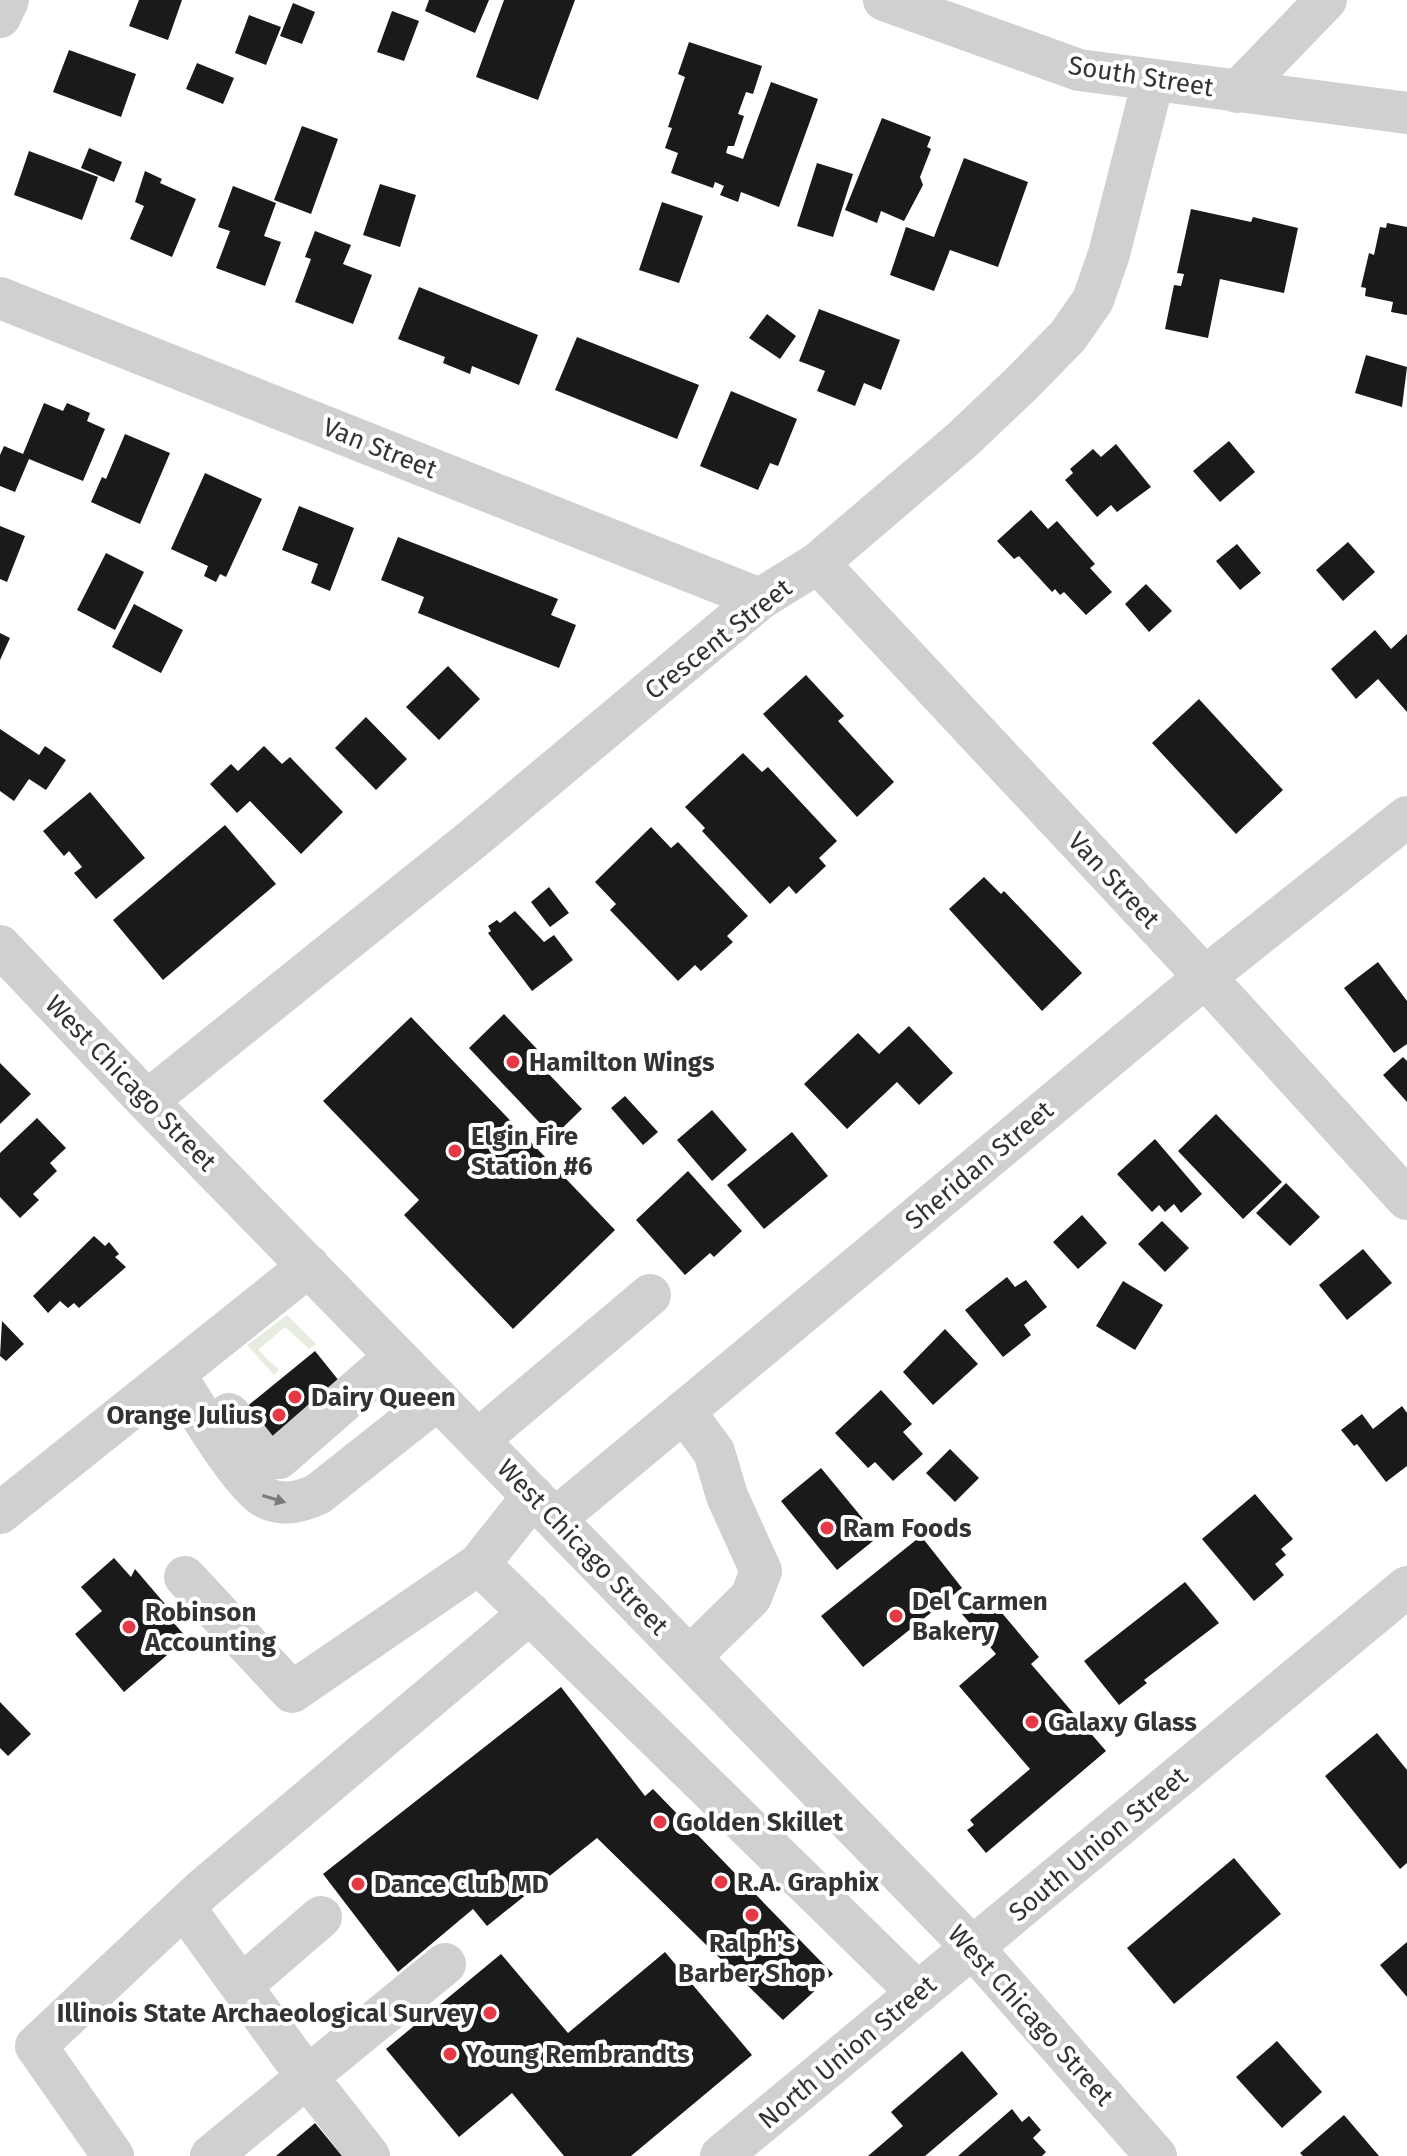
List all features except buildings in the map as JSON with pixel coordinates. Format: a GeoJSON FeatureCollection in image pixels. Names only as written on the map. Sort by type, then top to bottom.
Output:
{"type":"FeatureCollection","features":[{"type":"Feature","properties":{"kind":"street"},"geometry":{"type":"LineString","coordinates":[[0,17],[8,0]]}},
{"type":"Feature","properties":{"kind":"street","name":"South Street"},"geometry":{"type":"LineString","coordinates":[[884,0],[1079,70],[1407,113]]}},
{"type":"Feature","properties":{"kind":"street"},"geometry":{"type":"LineString","coordinates":[[1237,92],[1326,0]]}},
{"type":"Feature","properties":{"kind":"street","name":"Crescent Street"},"geometry":{"type":"LineString","coordinates":[[147,1101],[474,838],[760,599],[818,563],[972,431],[1068,336],[1093,300],[1109,254],[1153,81]]}},
{"type":"Feature","properties":{"kind":"street","name":"Van Street"},"geometry":{"type":"LineString","coordinates":[[0,298],[760,599]]}},
{"type":"Feature","properties":{"kind":"street","name":"Van Street"},"geometry":{"type":"LineString","coordinates":[[818,563],[1205,977],[1407,1199]]}},
{"type":"Feature","properties":{"kind":"street","name":"Sheridan Street"},"geometry":{"type":"LineString","coordinates":[[185,1577],[292,1692],[479,1564],[544,1508],[684,1411],[1205,977],[1407,817]]}},
{"type":"Feature","properties":{"kind":"street","name":"West Chicago Street"},"geometry":{"type":"LineString","coordinates":[[0,946],[147,1101],[973,1948],[1156,2156]]}},
{"type":"Feature","properties":{"kind":"street"},"geometry":{"type":"LineString","coordinates":[[0,1513],[309,1266]]}},
{"type":"Feature","properties":{"kind":"street"},"geometry":{"type":"LineString","coordinates":[[478,1440],[650,1295]]}},
{"type":"Feature","properties":{"kind":"street"},"geometry":{"type":"LineString","coordinates":[[182,1368],[261,1455],[279,1458],[396,1356]]}},
{"type":"Feature","properties":{"kind":"street"},"geometry":{"type":"LineString","coordinates":[[182,1368],[260,1495],[283,1503],[318,1494],[438,1399]]}},
{"type":"Feature","properties":{"kind":"street"},"geometry":{"type":"LineString","coordinates":[[684,1411],[714,1452],[727,1496],[761,1571],[751,1597],[690,1657]]}},
{"type":"Feature","properties":{"kind":"street"},"geometry":{"type":"LineString","coordinates":[[479,1564],[918,1993]]}},
{"type":"Feature","properties":{"kind":"street","name":"South Union Street"},"geometry":{"type":"LineString","coordinates":[[973,1948],[1407,1587]]}},
{"type":"Feature","properties":{"kind":"street"},"geometry":{"type":"LineString","coordinates":[[113,2156],[36,2046],[184,1907],[530,1613]]}},
{"type":"Feature","properties":{"kind":"street"},"geometry":{"type":"LineString","coordinates":[[184,1907],[307,2077],[369,2156]]}},
{"type":"Feature","properties":{"kind":"street"},"geometry":{"type":"LineString","coordinates":[[241,1986],[321,1917]]}},
{"type":"Feature","properties":{"kind":"street","name":"North Union Street"},"geometry":{"type":"LineString","coordinates":[[721,2156],[973,1948]]}},
{"type":"Feature","properties":{"kind":"street"},"geometry":{"type":"LineString","coordinates":[[211,2156],[445,1964]]}},
{"type":"Feature","properties":{"kind":"shaded area"},"geometry":{"type":"Polygon","coordinates":[[[287,1315],[316,1344],[309,1349],[285,1327],[258,1350],[279,1370],[274,1375],[247,1345],[287,1315]]]}},
{"type":"Feature","properties":{"kind":"place","name":"Hamilton Wings"},"geometry":{"type":"Point","coordinates":[513,1062]}},
{"type":"Feature","properties":{"kind":"place","name":"Elgin Fire Station #6"},"geometry":{"type":"Point","coordinates":[455,1151]}},
{"type":"Feature","properties":{"kind":"place","name":"Dairy Queen"},"geometry":{"type":"Point","coordinates":[295,1397]}},
{"type":"Feature","properties":{"kind":"place","name":"Orange Julius"},"geometry":{"type":"Point","coordinates":[279,1415]}},
{"type":"Feature","properties":{"kind":"place","name":"Ram Foods"},"geometry":{"type":"Point","coordinates":[827,1528]}},
{"type":"Feature","properties":{"kind":"place","name":"Del Carmen Bakery"},"geometry":{"type":"Point","coordinates":[896,1616]}},
{"type":"Feature","properties":{"kind":"place","name":"Robinson Accounting"},"geometry":{"type":"Point","coordinates":[129,1627]}},
{"type":"Feature","properties":{"kind":"place","name":"Galaxy Glass"},"geometry":{"type":"Point","coordinates":[1032,1722]}},
{"type":"Feature","properties":{"kind":"place","name":"Golden Skillet"},"geometry":{"type":"Point","coordinates":[660,1822]}},
{"type":"Feature","properties":{"kind":"place","name":"R.A. Graphix"},"geometry":{"type":"Point","coordinates":[721,1882]}},
{"type":"Feature","properties":{"kind":"place","name":"Dance Club MD"},"geometry":{"type":"Point","coordinates":[358,1884]}},
{"type":"Feature","properties":{"kind":"place","name":"Ralph's Barber Shop"},"geometry":{"type":"Point","coordinates":[752,1915]}},
{"type":"Feature","properties":{"kind":"place","name":"Illinois State Archaeological Survey"},"geometry":{"type":"Point","coordinates":[490,2013]}},
{"type":"Feature","properties":{"kind":"place","name":"Young Rembrandts"},"geometry":{"type":"Point","coordinates":[450,2054]}}]}
